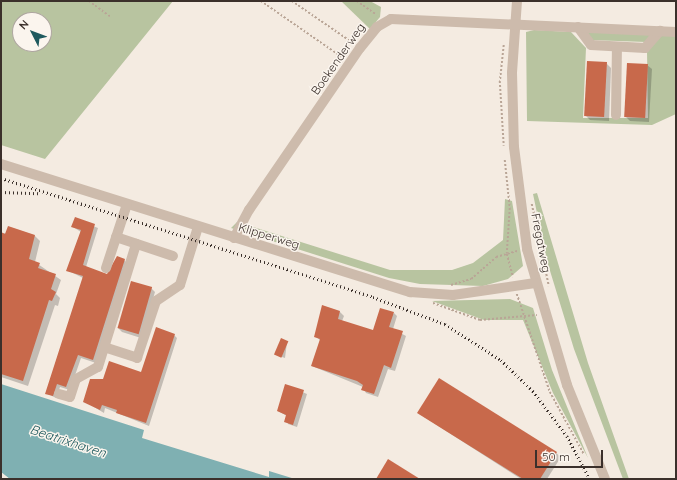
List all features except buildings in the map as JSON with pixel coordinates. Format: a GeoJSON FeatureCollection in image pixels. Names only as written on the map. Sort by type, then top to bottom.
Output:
{"type":"FeatureCollection","features":[{"type":"Feature","properties":{"kind":"street","name":"Fregatweg"},"geometry":{"type":"LineString","coordinates":[[517,1],[514,24],[512,73],[516,176],[535,283],[567,385],[605,479]]}},
{"type":"Feature","properties":{"kind":"street","name":"Boekenderweg"},"geometry":{"type":"LineString","coordinates":[[234,238],[249,210],[360,48],[384,22],[403,19],[676,32]]}},
{"type":"Feature","properties":{"kind":"street"},"geometry":{"type":"LineString","coordinates":[[578,27],[591,45],[617,47],[645,48],[660,31]]}},
{"type":"Feature","properties":{"kind":"street"},"geometry":{"type":"LineString","coordinates":[[616,115],[617,47]]}},
{"type":"Feature","properties":{"kind":"street","name":"Klipperweg"},"geometry":{"type":"LineString","coordinates":[[1,164],[198,227],[422,294],[494,292],[535,283]]}},
{"type":"Feature","properties":{"kind":"street"},"geometry":{"type":"LineString","coordinates":[[106,268],[127,204]]}},
{"type":"Feature","properties":{"kind":"street"},"geometry":{"type":"LineString","coordinates":[[104,347],[136,358],[156,301],[180,285],[198,227]]}},
{"type":"Feature","properties":{"kind":"street"},"geometry":{"type":"LineString","coordinates":[[116,237],[173,256]]}},
{"type":"Feature","properties":{"kind":"street"},"geometry":{"type":"LineString","coordinates":[[59,394],[70,397],[76,379],[98,367],[136,244]]}},
{"type":"Feature","properties":{"kind":"path"},"geometry":{"type":"LineString","coordinates":[[89,1],[110,16]]}},
{"type":"Feature","properties":{"kind":"path"},"geometry":{"type":"LineString","coordinates":[[261,1],[351,63]]}},
{"type":"Feature","properties":{"kind":"path"},"geometry":{"type":"LineString","coordinates":[[292,1],[360,48]]}},
{"type":"Feature","properties":{"kind":"path"},"geometry":{"type":"LineString","coordinates":[[357,1],[384,22]]}},
{"type":"Feature","properties":{"kind":"path","name":"Fregatweg"},"geometry":{"type":"LineString","coordinates":[[531,199],[549,291]]}},
{"type":"Feature","properties":{"kind":"path"},"geometry":{"type":"LineString","coordinates":[[445,286],[471,279],[496,257],[507,254]]}},
{"type":"Feature","properties":{"kind":"path"},"geometry":{"type":"LineString","coordinates":[[422,294],[434,305],[480,320],[544,314]]}},
{"type":"Feature","properties":{"kind":"green space"},"geometry":{"type":"Polygon","coordinates":[[[1,1],[173,1],[45,159],[1,145],[1,1]]]}},
{"type":"Feature","properties":{"kind":"green space"},"geometry":{"type":"Polygon","coordinates":[[[341,1],[370,1],[381,7],[380,17],[370,29],[341,1]]]}},
{"type":"Feature","properties":{"kind":"green space"},"geometry":{"type":"Polygon","coordinates":[[[534,30],[571,32],[586,48],[583,118],[648,118],[647,51],[660,35],[676,35],[676,114],[652,125],[527,121],[526,32],[534,30]]]}},
{"type":"Feature","properties":{"kind":"green space"},"geometry":{"type":"Polygon","coordinates":[[[584,30],[652,34],[646,42],[590,40],[584,30]]]}},
{"type":"Feature","properties":{"kind":"green space"},"geometry":{"type":"Polygon","coordinates":[[[537,193],[588,363],[629,479],[623,479],[574,349],[547,261],[533,194],[537,193]]]}},
{"type":"Feature","properties":{"kind":"green space"},"geometry":{"type":"Polygon","coordinates":[[[505,199],[512,201],[523,266],[508,279],[483,286],[420,284],[389,278],[231,228],[237,222],[390,270],[452,270],[473,263],[503,240],[505,199]]]}},
{"type":"Feature","properties":{"kind":"green space"},"geometry":{"type":"Polygon","coordinates":[[[510,299],[533,308],[552,370],[588,458],[553,393],[523,320],[484,320],[432,301],[510,299]]]}},
{"type":"Feature","properties":{"kind":"water","name":"Beatrixhaven"},"geometry":{"type":"Polygon","coordinates":[[[1,384],[144,430],[142,438],[269,477],[269,471],[295,479],[10,479],[1,472],[1,384]]]}},
{"type":"Feature","properties":{"kind":"railway"},"geometry":{"type":"LineString","coordinates":[[1,178],[373,297],[445,324],[501,360],[533,391],[567,436],[590,479]]}},
{"type":"Feature","properties":{"kind":"railway"},"geometry":{"type":"LineString","coordinates":[[1,192],[38,193]]}}]}
